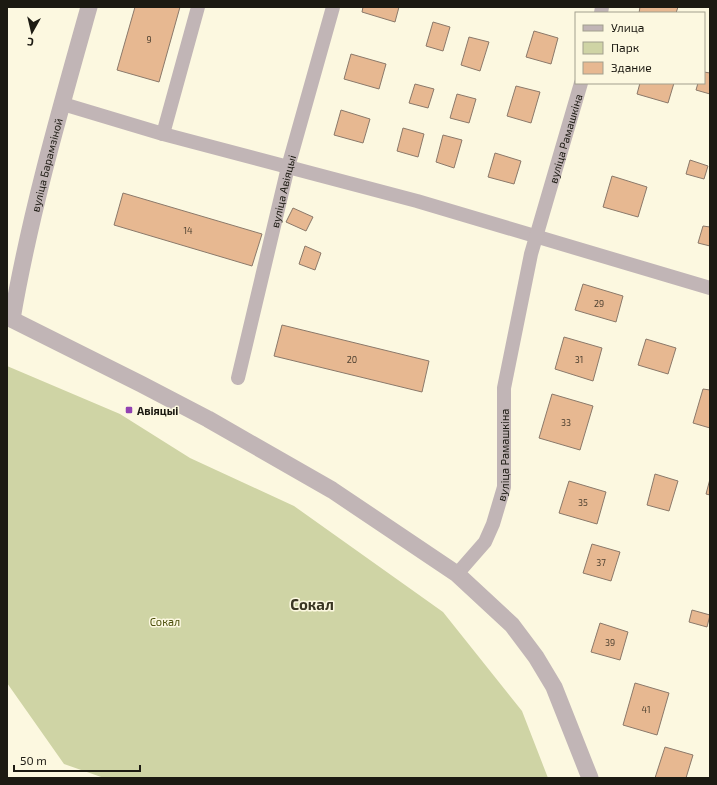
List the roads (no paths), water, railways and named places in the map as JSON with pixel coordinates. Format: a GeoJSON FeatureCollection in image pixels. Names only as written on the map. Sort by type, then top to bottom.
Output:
{"type":"FeatureCollection","features":[{"type":"Feature","properties":{"kind":"street","name":"вуліца Барамзіной"},"geometry":{"type":"LineString","coordinates":[[9,318],[46,161],[89,7]]}},
{"type":"Feature","properties":{"kind":"street"},"geometry":{"type":"LineString","coordinates":[[163,134],[198,7]]}},
{"type":"Feature","properties":{"kind":"street","name":"вуліца Авіяцыі"},"geometry":{"type":"LineString","coordinates":[[238,378],[288,167],[333,7]]}},
{"type":"Feature","properties":{"kind":"street","name":"вуліца Рамашкіна"},"geometry":{"type":"LineString","coordinates":[[457,574],[485,542],[493,524],[504,487],[504,388],[531,254],[581,84]]}},
{"type":"Feature","properties":{"kind":"street"},"geometry":{"type":"LineString","coordinates":[[63,104],[163,134],[409,199],[710,288]]}},
{"type":"Feature","properties":{"kind":"street"},"geometry":{"type":"LineString","coordinates":[[9,318],[141,384],[332,490],[457,574],[512,625],[536,657],[554,687],[590,778]]}},
{"type":"Feature","properties":{"kind":"place","name":"Авіяцыі"},"geometry":{"type":"Point","coordinates":[129,410]}},
{"type":"Feature","properties":{"kind":"district","name":"Сокал"},"geometry":{"type":"Point","coordinates":[312,604]}}]}
